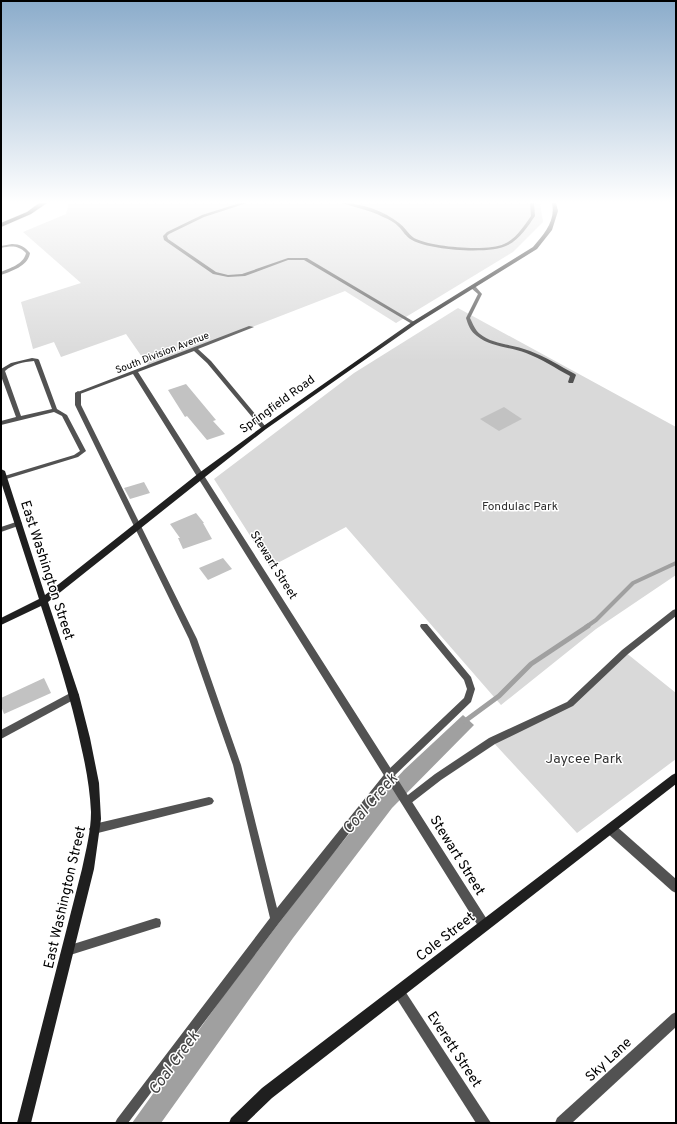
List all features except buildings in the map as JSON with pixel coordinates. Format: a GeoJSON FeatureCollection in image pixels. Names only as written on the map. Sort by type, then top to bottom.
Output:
{"type":"FeatureCollection","features":[{"type":"Feature","properties":{"kind":"main road","name":"Springfield Road"},"geometry":{"type":"LineString","coordinates":[[1,622],[43,600],[264,428],[414,323],[523,255]]}},
{"type":"Feature","properties":{"kind":"main road","name":"East Washington Street"},"geometry":{"type":"LineString","coordinates":[[2,474],[74,695],[94,792],[96,813],[88,870],[24,1123]]}},
{"type":"Feature","properties":{"kind":"main road","name":"Cole Street"},"geometry":{"type":"LineString","coordinates":[[236,1123],[267,1093],[484,924],[611,829],[676,778]]}},
{"type":"Feature","properties":{"kind":"street","name":"South Division Avenue"},"geometry":{"type":"LineString","coordinates":[[78,393],[251,327]]}},
{"type":"Feature","properties":{"kind":"street"},"geometry":{"type":"LineString","coordinates":[[195,349],[209,362],[264,428]]}},
{"type":"Feature","properties":{"kind":"street","name":"Stewart Street"},"geometry":{"type":"LineString","coordinates":[[135,372],[202,475],[484,924]]}},
{"type":"Feature","properties":{"kind":"street"},"geometry":{"type":"LineString","coordinates":[[1,735],[74,695]]}},
{"type":"Feature","properties":{"kind":"street"},"geometry":{"type":"LineString","coordinates":[[611,829],[676,887]]}},
{"type":"Feature","properties":{"kind":"street","name":"Everett Street"},"geometry":{"type":"LineString","coordinates":[[398,992],[484,1123]]}},
{"type":"Feature","properties":{"kind":"street","name":"Sky Lane"},"geometry":{"type":"LineString","coordinates":[[562,1123],[676,1018]]}},
{"type":"Feature","properties":{"kind":"lane"},"geometry":{"type":"LineString","coordinates":[[1,274],[25,261],[28,255]]}},
{"type":"Feature","properties":{"kind":"lane"},"geometry":{"type":"LineString","coordinates":[[189,255],[215,273],[228,276],[244,275],[288,259],[306,259],[414,323]]}},
{"type":"Feature","properties":{"kind":"lane"},"geometry":{"type":"LineString","coordinates":[[474,287],[480,294],[468,318],[471,329],[491,343],[528,351],[573,375],[571,382]]}},
{"type":"Feature","properties":{"kind":"lane"},"geometry":{"type":"LineString","coordinates":[[2,474],[76,456],[83,451],[64,415],[55,410],[36,360],[31,359],[6,366],[2,371],[19,418]]}},
{"type":"Feature","properties":{"kind":"lane"},"geometry":{"type":"LineString","coordinates":[[78,393],[78,406],[193,639],[237,765],[275,920]]}},
{"type":"Feature","properties":{"kind":"lane"},"geometry":{"type":"LineString","coordinates":[[1,423],[55,410]]}},
{"type":"Feature","properties":{"kind":"lane"},"geometry":{"type":"LineString","coordinates":[[1,530],[19,523]]}},
{"type":"Feature","properties":{"kind":"lane"},"geometry":{"type":"LineString","coordinates":[[407,801],[438,777],[492,740],[570,704],[625,652],[676,612]]}},
{"type":"Feature","properties":{"kind":"lane"},"geometry":{"type":"LineString","coordinates":[[121,1123],[275,920],[390,774],[468,700],[470,689],[468,679],[424,626]]}},
{"type":"Feature","properties":{"kind":"lane"},"geometry":{"type":"LineString","coordinates":[[94,829],[209,801]]}},
{"type":"Feature","properties":{"kind":"lane"},"geometry":{"type":"LineString","coordinates":[[67,951],[156,923]]}},
{"type":"Feature","properties":{"kind":"green space"},"geometry":{"type":"Polygon","coordinates":[[[50,255],[507,255],[396,323],[345,291],[149,367],[126,334],[61,357],[54,342],[33,349],[21,302],[81,283],[50,255]]]}},
{"type":"Feature","properties":{"kind":"green space","name":"Fondulac Park"},"geometry":{"type":"Polygon","coordinates":[[[458,308],[676,427],[676,575],[596,629],[501,705],[346,527],[270,567],[214,479],[354,373],[458,308]]]}},
{"type":"Feature","properties":{"kind":"green space","name":"Jaycee Park"},"geometry":{"type":"Polygon","coordinates":[[[625,652],[676,693],[676,759],[577,833],[492,741],[570,704],[625,652]]]}},
{"type":"Feature","properties":{"kind":"shaded area"},"geometry":{"type":"Polygon","coordinates":[[[463,715],[474,725],[392,808],[293,938],[161,1123],[132,1123],[224,995],[320,869],[382,794],[404,770],[463,715]]]}},
{"type":"Feature","properties":{"kind":"waterway","name":"Coal Creek"},"geometry":{"type":"LineString","coordinates":[[586,627],[596,620],[633,583],[676,563]]}},
{"type":"Feature","properties":{"kind":"waterway","name":"Coal Creek"},"geometry":{"type":"LineString","coordinates":[[465,721],[499,696],[531,664],[588,626]]}}]}
